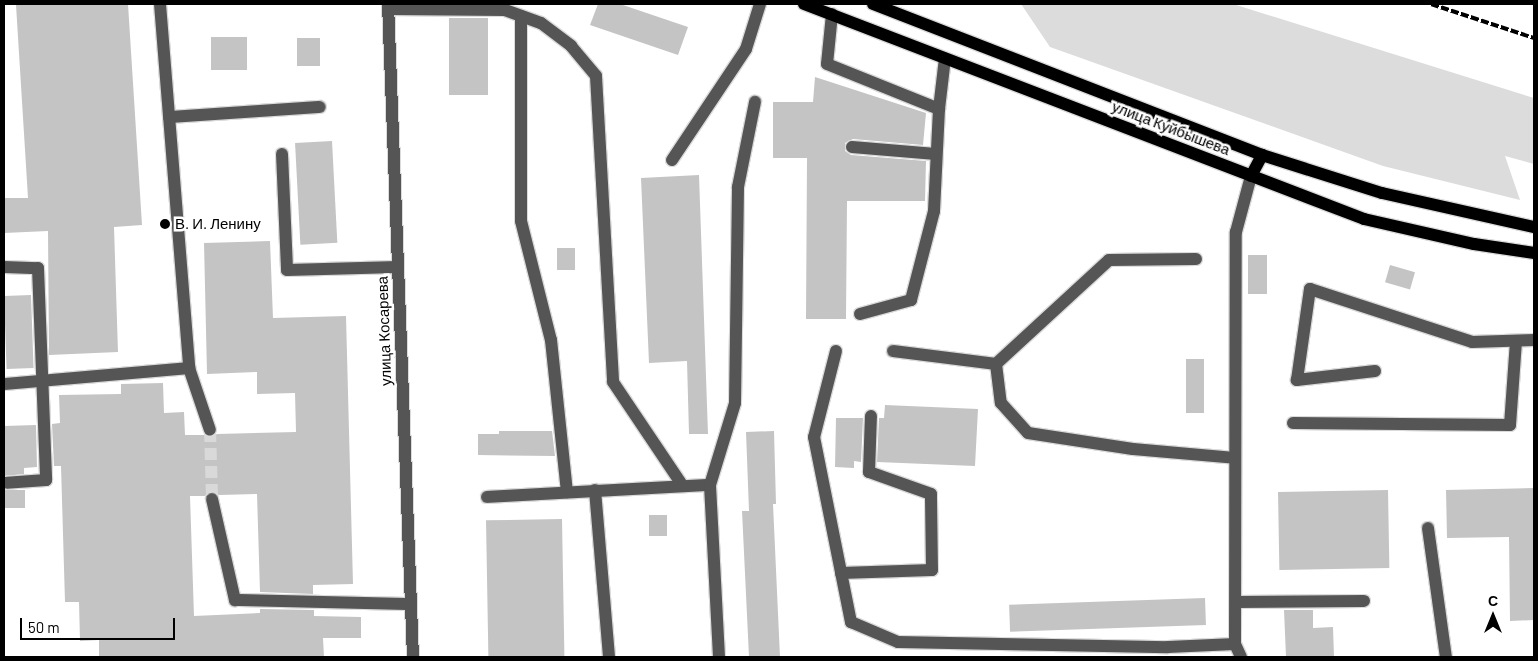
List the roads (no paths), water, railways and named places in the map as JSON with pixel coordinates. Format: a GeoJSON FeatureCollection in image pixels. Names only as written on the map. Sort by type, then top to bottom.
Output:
{"type":"FeatureCollection","features":[{"type":"Feature","properties":{"kind":"main road","name":"улица Куйбышева"},"geometry":{"type":"LineString","coordinates":[[804,4],[1364,219],[1474,244],[1534,253]]}},
{"type":"Feature","properties":{"kind":"main road","name":"улица Куйбышева"},"geometry":{"type":"LineString","coordinates":[[873,4],[1262,155],[1382,193],[1534,227]]}},
{"type":"Feature","properties":{"kind":"main road"},"geometry":{"type":"LineString","coordinates":[[1251,176],[1262,155]]}},
{"type":"Feature","properties":{"kind":"street"},"geometry":{"type":"LineString","coordinates":[[160,4],[190,368],[210,430]]}},
{"type":"Feature","properties":{"kind":"street"},"geometry":{"type":"LineString","coordinates":[[672,160],[746,49],[760,4]]}},
{"type":"Feature","properties":{"kind":"street"},"geometry":{"type":"LineString","coordinates":[[388,6],[505,10],[540,23],[571,46],[596,76],[613,382],[682,486]]}},
{"type":"Feature","properties":{"kind":"street","name":"улица Косарева"},"geometry":{"type":"LineString","coordinates":[[388,6],[413,657]]}},
{"type":"Feature","properties":{"kind":"street"},"geometry":{"type":"LineString","coordinates":[[832,14],[827,64],[939,109]]}},
{"type":"Feature","properties":{"kind":"street"},"geometry":{"type":"LineString","coordinates":[[521,16],[522,221],[551,340],[568,492]]}},
{"type":"Feature","properties":{"kind":"street"},"geometry":{"type":"LineString","coordinates":[[860,314],[911,300],[934,211],[939,109],[945,58]]}},
{"type":"Feature","properties":{"kind":"street"},"geometry":{"type":"LineString","coordinates":[[719,657],[710,485],[735,403],[738,187],[755,102]]}},
{"type":"Feature","properties":{"kind":"street"},"geometry":{"type":"LineString","coordinates":[[169,117],[320,107]]}},
{"type":"Feature","properties":{"kind":"street"},"geometry":{"type":"LineString","coordinates":[[852,147],[936,154]]}},
{"type":"Feature","properties":{"kind":"street"},"geometry":{"type":"LineString","coordinates":[[282,154],[287,270],[398,267]]}},
{"type":"Feature","properties":{"kind":"street"},"geometry":{"type":"LineString","coordinates":[[1241,657],[1235,644],[1237,602],[1235,458],[1236,232],[1251,176]]}},
{"type":"Feature","properties":{"kind":"street"},"geometry":{"type":"LineString","coordinates":[[996,364],[1108,260],[1196,259]]}},
{"type":"Feature","properties":{"kind":"street"},"geometry":{"type":"LineString","coordinates":[[4,267],[38,268],[46,480],[6,483]]}},
{"type":"Feature","properties":{"kind":"street"},"geometry":{"type":"LineString","coordinates":[[1375,371],[1297,380],[1310,290],[1472,342],[1534,340]]}},
{"type":"Feature","properties":{"kind":"street"},"geometry":{"type":"LineString","coordinates":[[1293,423],[1510,425],[1516,341]]}},
{"type":"Feature","properties":{"kind":"street"},"geometry":{"type":"LineString","coordinates":[[836,351],[814,437],[851,622],[898,642],[1169,652],[1235,644]]}},
{"type":"Feature","properties":{"kind":"street"},"geometry":{"type":"LineString","coordinates":[[893,351],[996,364]]}},
{"type":"Feature","properties":{"kind":"street"},"geometry":{"type":"LineString","coordinates":[[996,364],[1001,403],[1028,433],[1133,449],[1235,458]]}},
{"type":"Feature","properties":{"kind":"street"},"geometry":{"type":"LineString","coordinates":[[4,384],[190,368]]}},
{"type":"Feature","properties":{"kind":"street"},"geometry":{"type":"LineString","coordinates":[[841,573],[932,570],[931,494],[869,472],[871,416]]}},
{"type":"Feature","properties":{"kind":"street"},"geometry":{"type":"LineString","coordinates":[[487,497],[710,485]]}},
{"type":"Feature","properties":{"kind":"street"},"geometry":{"type":"LineString","coordinates":[[595,490],[609,657]]}},
{"type":"Feature","properties":{"kind":"street"},"geometry":{"type":"LineString","coordinates":[[212,499],[235,600],[411,604]]}},
{"type":"Feature","properties":{"kind":"street"},"geometry":{"type":"LineString","coordinates":[[1428,528],[1446,657]]}},
{"type":"Feature","properties":{"kind":"street"},"geometry":{"type":"LineString","coordinates":[[1237,602],[1364,601]]}},
{"type":"Feature","properties":{"kind":"tunnel"},"geometry":{"type":"LineString","coordinates":[[210,430],[212,499]]}},
{"type":"Feature","properties":{"kind":"railway"},"geometry":{"type":"LineString","coordinates":[[1431,4],[1534,38]]}},
{"type":"Feature","properties":{"kind":"place","name":"В. И. Ленину"},"geometry":{"type":"Point","coordinates":[165,224]}}]}
